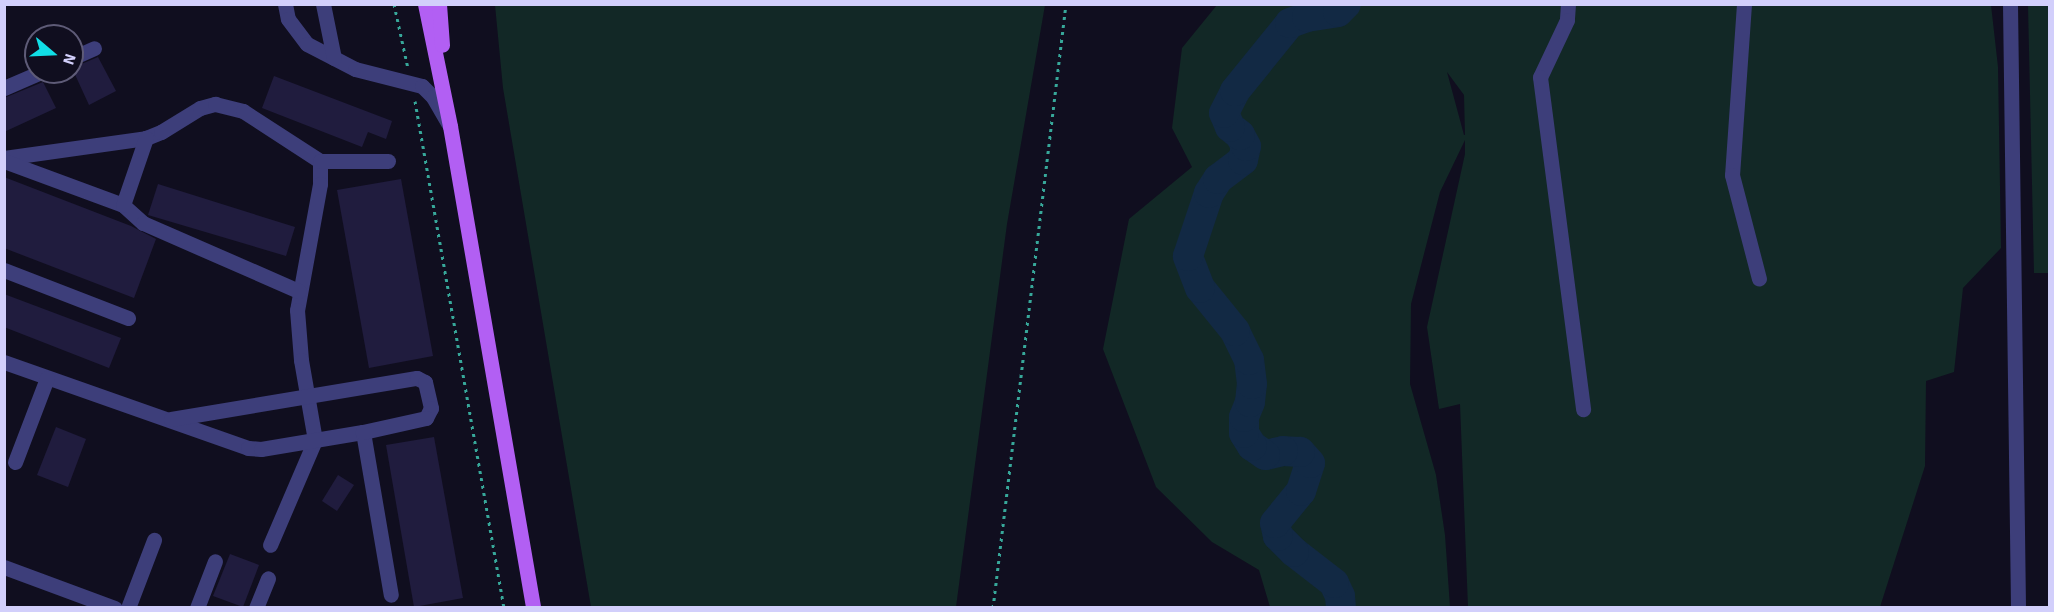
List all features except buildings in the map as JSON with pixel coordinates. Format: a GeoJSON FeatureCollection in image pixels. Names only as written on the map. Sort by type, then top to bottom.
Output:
{"type":"FeatureCollection","features":[{"type":"Feature","properties":{"kind":"main road"},"geometry":{"type":"LineString","coordinates":[[425,4],[450,126],[533,608]]}},
{"type":"Feature","properties":{"kind":"main road"},"geometry":{"type":"LineString","coordinates":[[439,4],[450,126]]}},
{"type":"Feature","properties":{"kind":"street"},"geometry":{"type":"LineString","coordinates":[[285,4],[288,19],[296,34],[307,44],[370,74],[422,86],[433,97],[450,126]]}},
{"type":"Feature","properties":{"kind":"street"},"geometry":{"type":"LineString","coordinates":[[323,4],[334,58]]}},
{"type":"Feature","properties":{"kind":"street"},"geometry":{"type":"LineString","coordinates":[[1568,4],[1567,20],[1540,77],[1583,409]]}},
{"type":"Feature","properties":{"kind":"street"},"geometry":{"type":"LineString","coordinates":[[1744,4],[1732,175],[1759,279]]}},
{"type":"Feature","properties":{"kind":"street"},"geometry":{"type":"LineString","coordinates":[[2010,4],[2018,608]]}},
{"type":"Feature","properties":{"kind":"street"},"geometry":{"type":"LineString","coordinates":[[84,53],[94,48]]}},
{"type":"Feature","properties":{"kind":"street"},"geometry":{"type":"LineString","coordinates":[[4,88],[24,79]]}},
{"type":"Feature","properties":{"kind":"street"},"geometry":{"type":"LineString","coordinates":[[4,159],[146,138],[161,132],[200,108],[225,105],[243,111],[320,160],[388,161]]}},
{"type":"Feature","properties":{"kind":"street"},"geometry":{"type":"LineString","coordinates":[[123,206],[146,138]]}},
{"type":"Feature","properties":{"kind":"street"},"geometry":{"type":"LineString","coordinates":[[4,159],[123,206],[143,223],[298,291]]}},
{"type":"Feature","properties":{"kind":"street"},"geometry":{"type":"LineString","coordinates":[[270,545],[315,440],[307,396],[297,310],[298,291],[316,204],[320,160]]}},
{"type":"Feature","properties":{"kind":"street"},"geometry":{"type":"LineString","coordinates":[[4,270],[128,318]]}},
{"type":"Feature","properties":{"kind":"street"},"geometry":{"type":"LineString","coordinates":[[4,362],[47,378],[248,448],[261,449],[363,432],[426,418],[431,408],[425,382],[417,378],[168,420]]}},
{"type":"Feature","properties":{"kind":"street"},"geometry":{"type":"LineString","coordinates":[[15,462],[47,378]]}},
{"type":"Feature","properties":{"kind":"street"},"geometry":{"type":"LineString","coordinates":[[363,432],[391,595]]}},
{"type":"Feature","properties":{"kind":"street"},"geometry":{"type":"LineString","coordinates":[[128,608],[154,540]]}},
{"type":"Feature","properties":{"kind":"street"},"geometry":{"type":"LineString","coordinates":[[197,608],[215,561]]}},
{"type":"Feature","properties":{"kind":"street"},"geometry":{"type":"LineString","coordinates":[[4,567],[116,608]]}},
{"type":"Feature","properties":{"kind":"street"},"geometry":{"type":"LineString","coordinates":[[256,608],[268,578]]}},
{"type":"Feature","properties":{"kind":"path"},"geometry":{"type":"LineString","coordinates":[[394,4],[411,82],[504,608]]}},
{"type":"Feature","properties":{"kind":"path"},"geometry":{"type":"LineString","coordinates":[[993,608],[1066,4]]}},
{"type":"Feature","properties":{"kind":"green space"},"geometry":{"type":"Polygon","coordinates":[[[495,5],[1045,5],[1007,224],[956,607],[591,607],[503,88],[495,5]]]}},
{"type":"Feature","properties":{"kind":"green space"},"geometry":{"type":"Polygon","coordinates":[[[1217,5],[1991,5],[1998,67],[2001,248],[1963,288],[1954,372],[1926,381],[1925,466],[1880,607],[1468,607],[1460,404],[1439,409],[1427,327],[1465,154],[1465,140],[1440,192],[1411,304],[1410,384],[1436,475],[1445,535],[1450,607],[1270,607],[1259,570],[1212,542],[1156,487],[1103,349],[1129,219],[1192,167],[1172,128],[1182,48],[1217,5]],[[1447,72],[1465,135],[1464,95],[1447,72]]]}},
{"type":"Feature","properties":{"kind":"green space"},"geometry":{"type":"Polygon","coordinates":[[[2028,5],[2049,5],[2049,273],[2034,273],[2028,5]]]}},
{"type":"Feature","properties":{"kind":"waterway"},"geometry":{"type":"LineString","coordinates":[[1341,608],[1340,596],[1334,583],[1294,552],[1278,536],[1275,523],[1301,491],[1310,463],[1300,452],[1283,451],[1265,455],[1252,446],[1244,433],[1244,417],[1250,402],[1252,384],[1249,360],[1235,331],[1200,288],[1188,256],[1209,193],[1218,179],[1243,160],[1246,146],[1240,135],[1230,127],[1224,113],[1235,91],[1290,23],[1307,17],[1338,12],[1346,4]]}}]}
